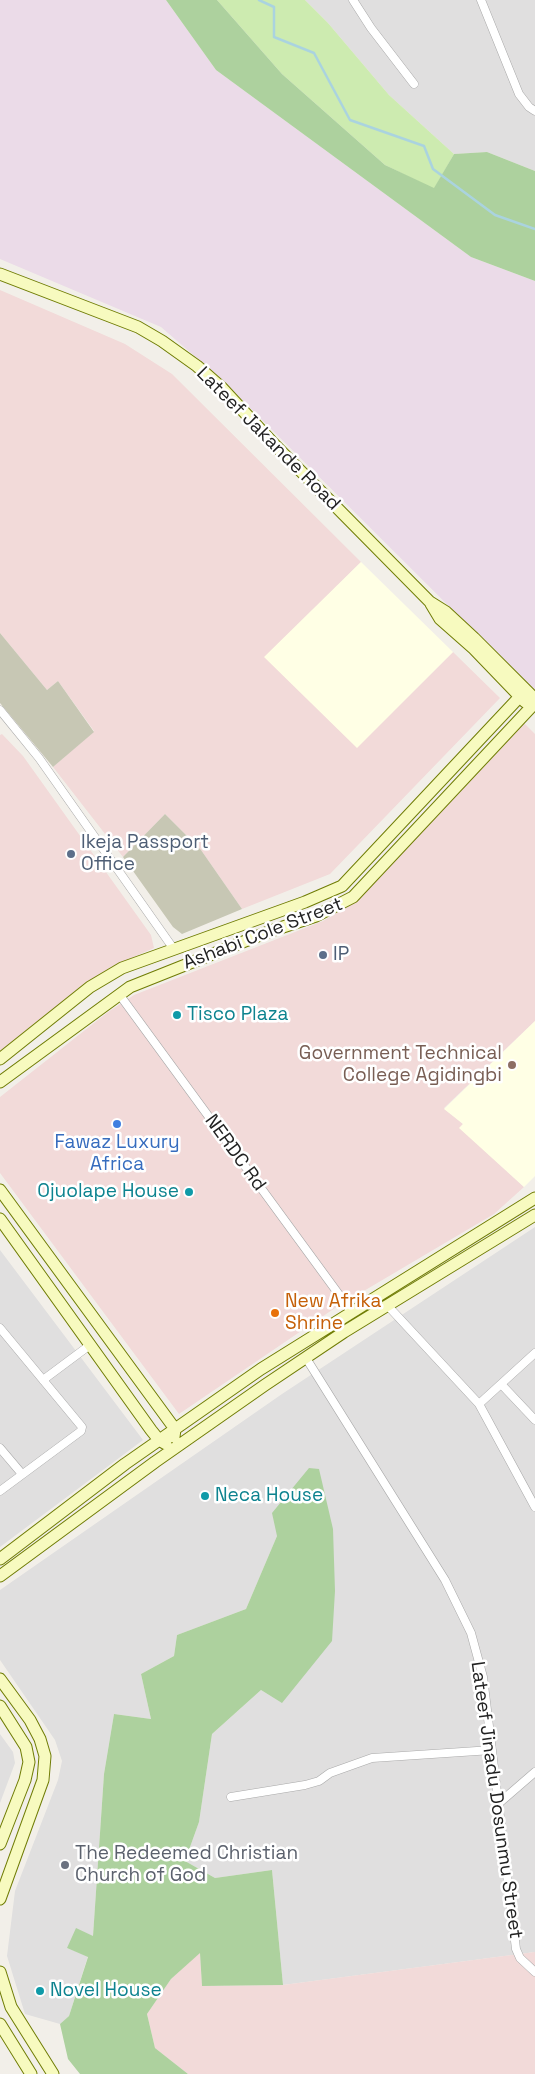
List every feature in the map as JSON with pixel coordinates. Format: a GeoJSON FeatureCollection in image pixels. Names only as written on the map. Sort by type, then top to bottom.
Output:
{"type":"FeatureCollection","features":[{"type":"Feature","properties":{"kind":"street"},"geometry":{"type":"LineString","coordinates":[[353,0],[371,28],[414,84]]}},
{"type":"Feature","properties":{"kind":"street"},"geometry":{"type":"LineString","coordinates":[[481,0],[519,94],[529,107],[535,110]]}},
{"type":"Feature","properties":{"kind":"street","name":"Lateef Jakande Road"},"geometry":{"type":"LineString","coordinates":[[0,274],[138,327],[179,352],[222,388],[272,442],[430,602],[446,612],[534,705]]}},
{"type":"Feature","properties":{"kind":"street","name":"Ashabi Cole Street"},"geometry":{"type":"LineString","coordinates":[[0,1059],[106,976],[126,965],[306,902],[342,886],[523,693]]}},
{"type":"Feature","properties":{"kind":"street","name":"Ashabi Cole Street"},"geometry":{"type":"LineString","coordinates":[[0,1082],[119,994],[164,972],[316,916],[353,897],[534,705]]}},
{"type":"Feature","properties":{"kind":"street"},"geometry":{"type":"LineString","coordinates":[[2,715],[39,758],[173,948]]}},
{"type":"Feature","properties":{"kind":"street"},"geometry":{"type":"LineString","coordinates":[[484,735],[496,746]]}},
{"type":"Feature","properties":{"kind":"street","name":"NERDC Rd"},"geometry":{"type":"LineString","coordinates":[[119,994],[351,1311]]}},
{"type":"Feature","properties":{"kind":"street"},"geometry":{"type":"LineString","coordinates":[[0,1190],[175,1429],[174,1448]]}},
{"type":"Feature","properties":{"kind":"street"},"geometry":{"type":"LineString","coordinates":[[0,1558],[175,1429],[351,1311],[535,1198]]}},
{"type":"Feature","properties":{"kind":"street"},"geometry":{"type":"LineString","coordinates":[[0,1576],[174,1448],[306,1358],[535,1215]]}},
{"type":"Feature","properties":{"kind":"street"},"geometry":{"type":"LineString","coordinates":[[0,1219],[159,1440],[174,1448]]}},
{"type":"Feature","properties":{"kind":"street"},"geometry":{"type":"LineString","coordinates":[[448,1253],[455,1265]]}},
{"type":"Feature","properties":{"kind":"street"},"geometry":{"type":"LineString","coordinates":[[388,1306],[479,1404],[535,1507]]}},
{"type":"Feature","properties":{"kind":"street"},"geometry":{"type":"LineString","coordinates":[[0,1328],[82,1427],[81,1431],[0,1491]]}},
{"type":"Feature","properties":{"kind":"street"},"geometry":{"type":"LineString","coordinates":[[43,1380],[90,1345]]}},
{"type":"Feature","properties":{"kind":"street"},"geometry":{"type":"LineString","coordinates":[[479,1404],[535,1353]]}},
{"type":"Feature","properties":{"kind":"street","name":"Lateef Jinadu Dosunmu Street"},"geometry":{"type":"LineString","coordinates":[[306,1358],[440,1572],[461,1609],[471,1633],[483,1677],[516,1949],[520,1958],[535,1972]]}},
{"type":"Feature","properties":{"kind":"street"},"geometry":{"type":"LineString","coordinates":[[122,1390],[138,1378]]}},
{"type":"Feature","properties":{"kind":"street"},"geometry":{"type":"LineString","coordinates":[[501,1384],[535,1420]]}},
{"type":"Feature","properties":{"kind":"street"},"geometry":{"type":"LineString","coordinates":[[0,1448],[22,1474]]}},
{"type":"Feature","properties":{"kind":"street"},"geometry":{"type":"LineString","coordinates":[[0,1679],[40,1739],[45,1756],[43,1780],[0,1899]]}},
{"type":"Feature","properties":{"kind":"street"},"geometry":{"type":"LineString","coordinates":[[0,1701],[10,1693]]}},
{"type":"Feature","properties":{"kind":"street"},"geometry":{"type":"LineString","coordinates":[[0,1706],[26,1746],[28,1762],[25,1780],[0,1844]]}},
{"type":"Feature","properties":{"kind":"street"},"geometry":{"type":"LineString","coordinates":[[231,1797],[320,1781],[330,1773],[372,1758],[492,1750]]}},
{"type":"Feature","properties":{"kind":"street"},"geometry":{"type":"LineString","coordinates":[[498,1804],[535,1772]]}},
{"type":"Feature","properties":{"kind":"street"},"geometry":{"type":"LineString","coordinates":[[0,1972],[11,2006],[53,2074]]}},
{"type":"Feature","properties":{"kind":"street"},"geometry":{"type":"LineString","coordinates":[[0,2024],[31,2074]]}},
{"type":"Feature","properties":{"kind":"shaded area"},"geometry":{"type":"Polygon","coordinates":[[[0,0],[166,0],[216,70],[471,257],[535,281],[535,692],[221,379],[161,327],[0,259],[0,0]]]}},
{"type":"Feature","properties":{"kind":"shaded area"},"geometry":{"type":"Polygon","coordinates":[[[305,0],[535,0],[535,171],[487,152],[454,154],[389,95],[328,23],[305,0]]]}},
{"type":"Feature","properties":{"kind":"shaded area"},"geometry":{"type":"Polygon","coordinates":[[[0,290],[125,344],[172,374],[361,562],[265,657],[357,747],[453,652],[500,698],[330,874],[242,909],[201,850],[165,814],[123,857],[53,767],[94,731],[58,681],[47,690],[0,633],[0,290]]]}},
{"type":"Feature","properties":{"kind":"shaded area"},"geometry":{"type":"Polygon","coordinates":[[[361,562],[453,652],[357,748],[264,657],[361,562]]]}},
{"type":"Feature","properties":{"kind":"shaded area"},"geometry":{"type":"Polygon","coordinates":[[[0,633],[47,690],[58,681],[94,732],[53,767],[0,703],[0,633]]]}},
{"type":"Feature","properties":{"kind":"shaded area"},"geometry":{"type":"Polygon","coordinates":[[[524,723],[535,734],[535,1021],[444,1108],[463,1124],[460,1128],[524,1187],[494,1214],[335,1308],[179,1414],[0,1173],[0,1097],[108,1012],[134,995],[323,921],[357,901],[524,723]]]}},
{"type":"Feature","properties":{"kind":"shaded area"},"geometry":{"type":"Polygon","coordinates":[[[2,734],[23,756],[151,935],[154,948],[111,967],[0,1052],[0,735],[2,734]]]}},
{"type":"Feature","properties":{"kind":"shaded area"},"geometry":{"type":"Polygon","coordinates":[[[165,814],[201,850],[242,909],[182,934],[173,927],[123,857],[165,814]]]}},
{"type":"Feature","properties":{"kind":"shaded area","name":"Government Technical College Agidingbi"},"geometry":{"type":"Polygon","coordinates":[[[535,1021],[535,1176],[524,1187],[459,1128],[463,1124],[444,1109],[535,1021]]]}},
{"type":"Feature","properties":{"kind":"shaded area"},"geometry":{"type":"Polygon","coordinates":[[[535,1227],[535,1952],[283,1985],[272,1870],[215,1878],[185,1861],[199,1822],[212,1734],[261,1690],[281,1702],[277,1536],[246,1609],[177,1635],[174,1656],[141,1674],[151,1719],[114,1714],[104,1774],[93,1936],[67,1948],[88,1956],[69,2016],[60,2024],[25,2014],[7,1956],[15,1891],[58,1780],[62,1761],[55,1740],[0,1660],[0,1590],[282,1394],[535,1227]]]}},
{"type":"Feature","properties":{"kind":"shaded area"},"geometry":{"type":"Polygon","coordinates":[[[0,1250],[143,1440],[0,1547],[0,1250]]]}},
{"type":"Feature","properties":{"kind":"shaded area"},"geometry":{"type":"Polygon","coordinates":[[[0,1734],[13,1752],[15,1763],[0,1803],[0,1734]]]}},
{"type":"Feature","properties":{"kind":"shaded area"},"geometry":{"type":"Polygon","coordinates":[[[200,1952],[202,1986],[283,1985],[535,1952],[535,2074],[188,2074],[155,2048],[147,2014],[171,1979],[200,1952]]]}},
{"type":"Feature","properties":{"kind":"green space"},"geometry":{"type":"Polygon","coordinates":[[[166,0],[217,0],[282,74],[385,165],[434,188],[454,154],[487,152],[535,171],[535,281],[471,257],[216,70],[166,0]]]}},
{"type":"Feature","properties":{"kind":"green space"},"geometry":{"type":"Polygon","coordinates":[[[217,0],[305,0],[328,23],[389,95],[454,154],[434,189],[385,165],[282,74],[217,0]]]}},
{"type":"Feature","properties":{"kind":"green space"},"geometry":{"type":"Polygon","coordinates":[[[309,1468],[319,1469],[333,1529],[335,1591],[332,1641],[282,1703],[261,1690],[212,1734],[199,1822],[185,1861],[215,1878],[272,1870],[283,1985],[202,1986],[200,1953],[171,1979],[147,2014],[155,2048],[188,2074],[80,2074],[68,2059],[60,2024],[69,2016],[88,1957],[67,1948],[76,1928],[93,1936],[104,1774],[114,1714],[151,1719],[141,1674],[174,1656],[177,1635],[246,1609],[277,1536],[272,1513],[309,1468]]]}},
{"type":"Feature","properties":{"kind":"waterway"},"geometry":{"type":"LineString","coordinates":[[259,0],[274,7],[274,37],[314,53],[350,120],[424,146],[433,169],[495,215],[535,229]]}},
{"type":"Feature","properties":{"kind":"place","name":"Ikeja Passport Office"},"geometry":{"type":"Point","coordinates":[71,854]}},
{"type":"Feature","properties":{"kind":"place","name":"IP"},"geometry":{"type":"Point","coordinates":[323,955]}},
{"type":"Feature","properties":{"kind":"place","name":"Tisco Plaza"},"geometry":{"type":"Point","coordinates":[177,1015]}},
{"type":"Feature","properties":{"kind":"place","name":"Government Technical College Agidingbi"},"geometry":{"type":"Point","coordinates":[512,1065]}},
{"type":"Feature","properties":{"kind":"place","name":"Fawaz Luxury Africa"},"geometry":{"type":"Point","coordinates":[117,1124]}},
{"type":"Feature","properties":{"kind":"place","name":"Ojuolape House"},"geometry":{"type":"Point","coordinates":[189,1192]}},
{"type":"Feature","properties":{"kind":"place","name":"New Afrika Shrine"},"geometry":{"type":"Point","coordinates":[275,1313]}},
{"type":"Feature","properties":{"kind":"place","name":"Neca House"},"geometry":{"type":"Point","coordinates":[205,1496]}},
{"type":"Feature","properties":{"kind":"place","name":"The Redeemed Christian Church of God"},"geometry":{"type":"Point","coordinates":[65,1865]}},
{"type":"Feature","properties":{"kind":"place","name":"Novel House"},"geometry":{"type":"Point","coordinates":[40,1991]}}]}
